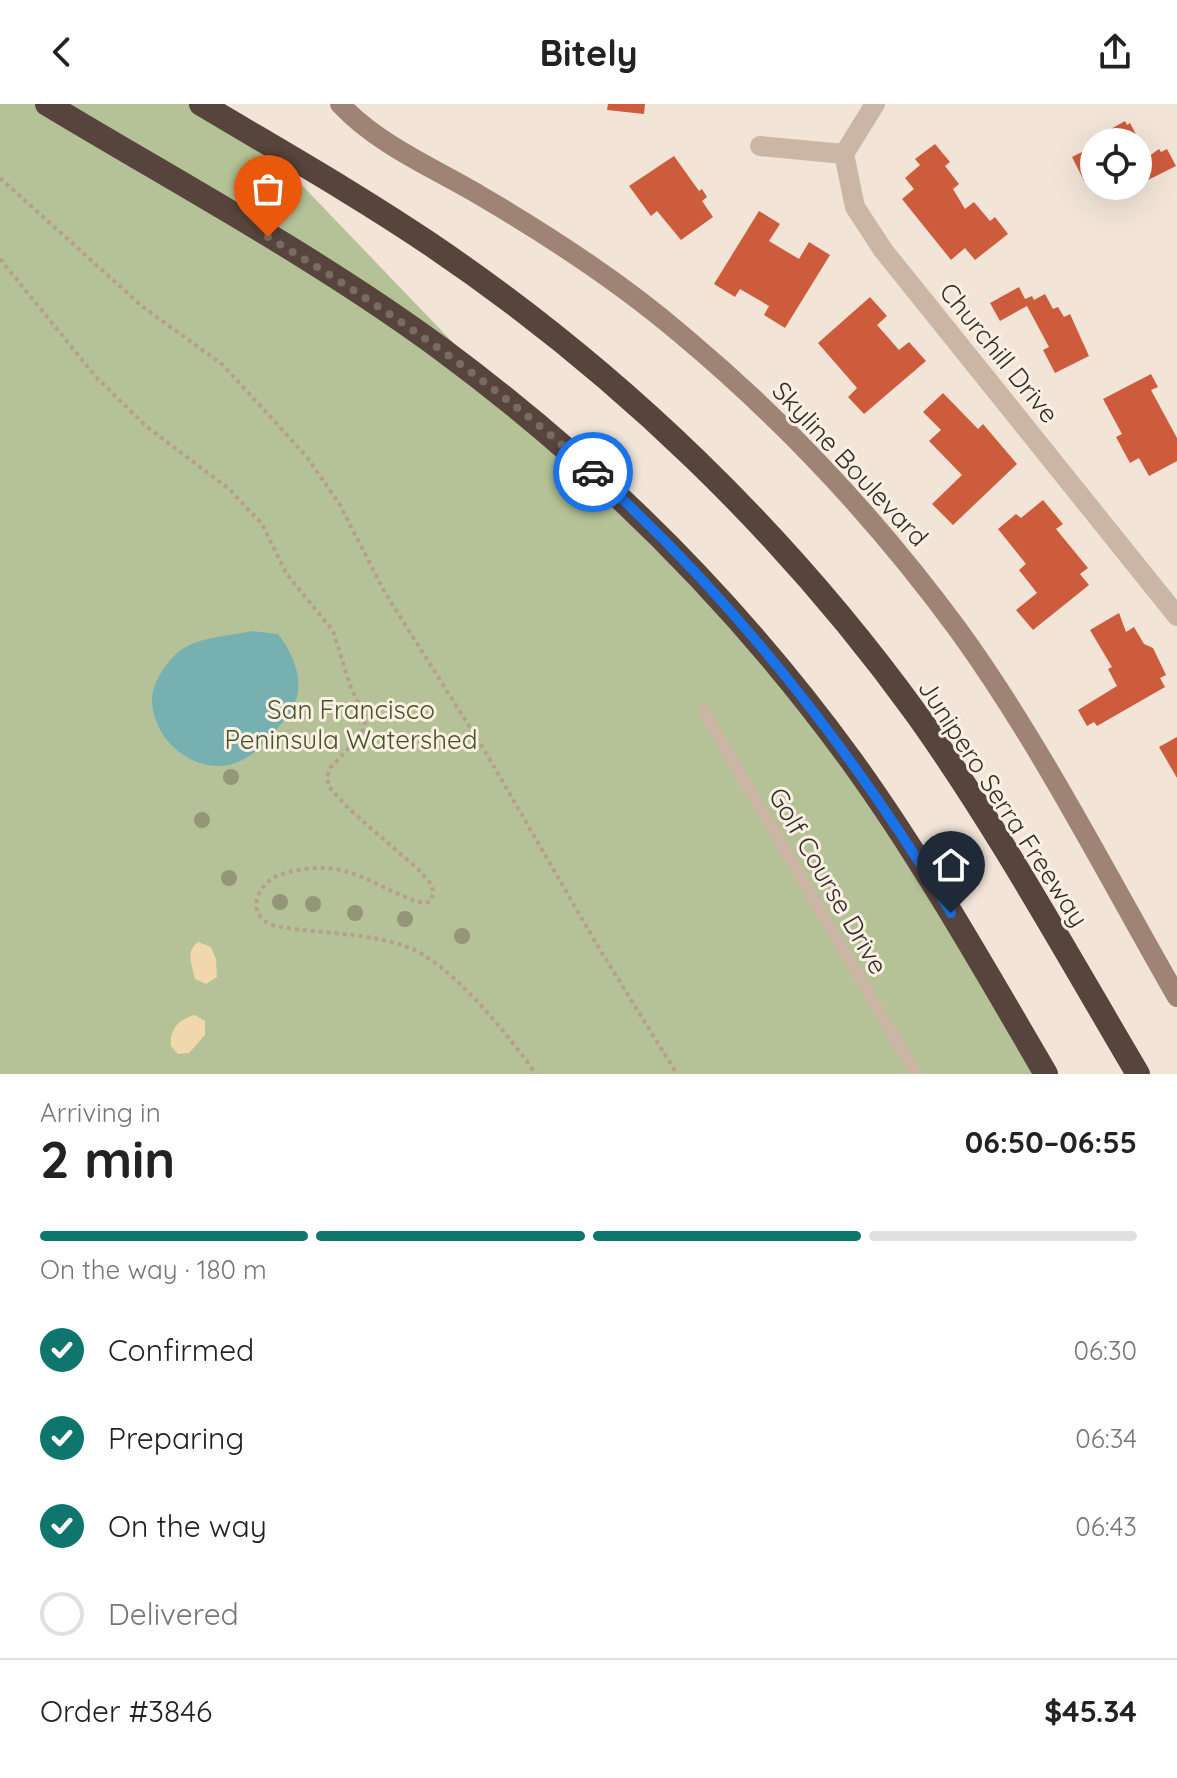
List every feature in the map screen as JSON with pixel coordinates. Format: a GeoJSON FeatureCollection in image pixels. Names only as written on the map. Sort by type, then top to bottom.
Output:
{"type":"FeatureCollection","features":[{"type":"Feature","properties":{"kind":"highway"},"geometry":{"type":"LineString","coordinates":[[47,104],[401,320],[545,430],[645,521],[759,643],[852,761],[928,874],[1046,1074]]}},
{"type":"Feature","properties":{"kind":"highway","name":"Junipero Serra Freeway"},"geometry":{"type":"LineString","coordinates":[[201,104],[391,219],[504,296],[609,381],[742,506],[833,608],[943,753],[993,828],[1138,1074]]}},
{"type":"Feature","properties":{"kind":"main road","name":"Skyline Boulevard"},"geometry":{"type":"LineString","coordinates":[[340,104],[351,116],[392,145],[497,205],[623,287],[743,388],[797,440],[911,568],[960,633],[1014,716],[1177,997]]}},
{"type":"Feature","properties":{"kind":"street"},"geometry":{"type":"LineString","coordinates":[[760,146],[844,154],[875,104]]}},
{"type":"Feature","properties":{"kind":"street","name":"Churchill Drive"},"geometry":{"type":"LineString","coordinates":[[844,154],[855,207],[883,250],[1177,616]]}},
{"type":"Feature","properties":{"kind":"lane","name":"Golf Course Drive"},"geometry":{"type":"LineString","coordinates":[[703,710],[916,1074]]}},
{"type":"Feature","properties":{"kind":"path"},"geometry":{"type":"LineString","coordinates":[[0,178],[143,307],[223,365],[307,457],[340,505],[384,591],[486,753],[599,948],[677,1074]]}},
{"type":"Feature","properties":{"kind":"path"},"geometry":{"type":"LineString","coordinates":[[0,259],[76,355],[112,394],[146,426],[219,480],[262,524],[286,573],[333,631],[351,688],[365,716],[362,732],[330,768],[327,777],[329,787],[349,809],[419,870],[431,884],[434,893],[430,902],[423,903],[355,873],[320,868],[274,878],[259,895],[255,907],[257,914],[276,926],[389,942],[421,953],[490,1016],[536,1074]]}},
{"type":"Feature","properties":{"kind":"green space","name":"San Francisco Peninsula Watershed"},"geometry":{"type":"Polygon","coordinates":[[[0,104],[224,104],[509,401],[768,654],[1046,1074],[0,1074],[0,104]]]}},
{"type":"Feature","properties":{"kind":"sand"},"geometry":{"type":"Polygon","coordinates":[[[198,942],[211,947],[216,959],[217,977],[206,984],[195,979],[191,964],[192,950],[198,942]]]}},
{"type":"Feature","properties":{"kind":"sand"},"geometry":{"type":"Polygon","coordinates":[[[195,1015],[205,1021],[205,1035],[189,1053],[178,1054],[171,1046],[173,1030],[184,1019],[195,1015]]]}},
{"type":"Feature","properties":{"kind":"water"},"geometry":{"type":"Polygon","coordinates":[[[252,631],[278,634],[290,654],[298,675],[293,707],[265,742],[238,762],[223,766],[194,761],[170,743],[161,731],[152,702],[157,680],[170,660],[188,646],[252,631]]]}},
{"type":"Feature","properties":{"kind":"building"},"geometry":{"type":"Polygon","coordinates":[[[608,104],[645,104],[644,114],[607,110],[608,104]]]}},
{"type":"Feature","properties":{"kind":"building"},"geometry":{"type":"Polygon","coordinates":[[[1125,121],[1133,128],[1113,128],[1125,121]]]}},
{"type":"Feature","properties":{"kind":"building"},"geometry":{"type":"Polygon","coordinates":[[[935,144],[950,162],[945,166],[959,184],[953,189],[965,209],[974,202],[990,221],[995,217],[1008,234],[975,260],[965,248],[951,260],[902,199],[914,189],[905,178],[920,165],[915,159],[935,144]]]}},
{"type":"Feature","properties":{"kind":"building"},"geometry":{"type":"Polygon","coordinates":[[[1159,149],[1161,152],[1167,149],[1176,166],[1152,178],[1152,154],[1159,149]]]}},
{"type":"Feature","properties":{"kind":"building"},"geometry":{"type":"Polygon","coordinates":[[[1080,153],[1080,173],[1072,157],[1080,153]]]}},
{"type":"Feature","properties":{"kind":"building"},"geometry":{"type":"Polygon","coordinates":[[[674,156],[699,191],[702,189],[707,197],[702,201],[713,217],[681,240],[657,211],[651,216],[629,186],[674,156]]]}},
{"type":"Feature","properties":{"kind":"building"},"geometry":{"type":"Polygon","coordinates":[[[759,211],[780,224],[769,241],[799,259],[809,242],[830,255],[785,328],[764,315],[769,306],[740,289],[735,297],[714,284],[759,211]]]}},
{"type":"Feature","properties":{"kind":"building"},"geometry":{"type":"Polygon","coordinates":[[[1019,287],[1025,299],[1032,296],[1034,300],[1045,294],[1053,309],[1058,307],[1064,317],[1070,314],[1089,356],[1055,373],[1043,350],[1049,347],[1027,306],[1000,321],[990,303],[1019,287]]]}},
{"type":"Feature","properties":{"kind":"building"},"geometry":{"type":"Polygon","coordinates":[[[870,297],[887,316],[877,325],[899,350],[909,342],[926,361],[864,414],[848,397],[857,388],[818,343],[870,297]]]}},
{"type":"Feature","properties":{"kind":"building"},"geometry":{"type":"Polygon","coordinates":[[[1151,374],[1158,387],[1151,390],[1177,438],[1177,461],[1149,476],[1139,458],[1130,463],[1116,437],[1122,434],[1103,399],[1151,374]]]}},
{"type":"Feature","properties":{"kind":"building"},"geometry":{"type":"Polygon","coordinates":[[[943,393],[978,429],[983,424],[1017,464],[953,525],[932,504],[962,475],[929,441],[941,430],[923,412],[943,393]]]}},
{"type":"Feature","properties":{"kind":"building"},"geometry":{"type":"Polygon","coordinates":[[[1043,500],[1063,524],[1056,529],[1088,568],[1080,574],[1089,585],[1033,630],[1016,610],[1037,593],[1019,570],[1026,564],[998,529],[1016,514],[1021,518],[1043,500]]]}},
{"type":"Feature","properties":{"kind":"building"},"geometry":{"type":"Polygon","coordinates":[[[1119,613],[1126,632],[1134,627],[1144,644],[1153,648],[1166,675],[1160,678],[1165,687],[1097,726],[1094,722],[1087,726],[1078,710],[1117,686],[1108,669],[1112,667],[1090,630],[1119,613]]]}},
{"type":"Feature","properties":{"kind":"building"},"geometry":{"type":"Polygon","coordinates":[[[1177,737],[1177,778],[1159,747],[1177,737]]]}},
{"type":"Feature","properties":{"kind":"way so far"},"geometry":{"type":"LineString","coordinates":[[268,237],[437,346],[545,430],[593,472]]}},
{"type":"Feature","properties":{"kind":"route"},"geometry":{"type":"LineString","coordinates":[[593,472],[693,570],[797,689],[878,798],[951,913]]}}]}
